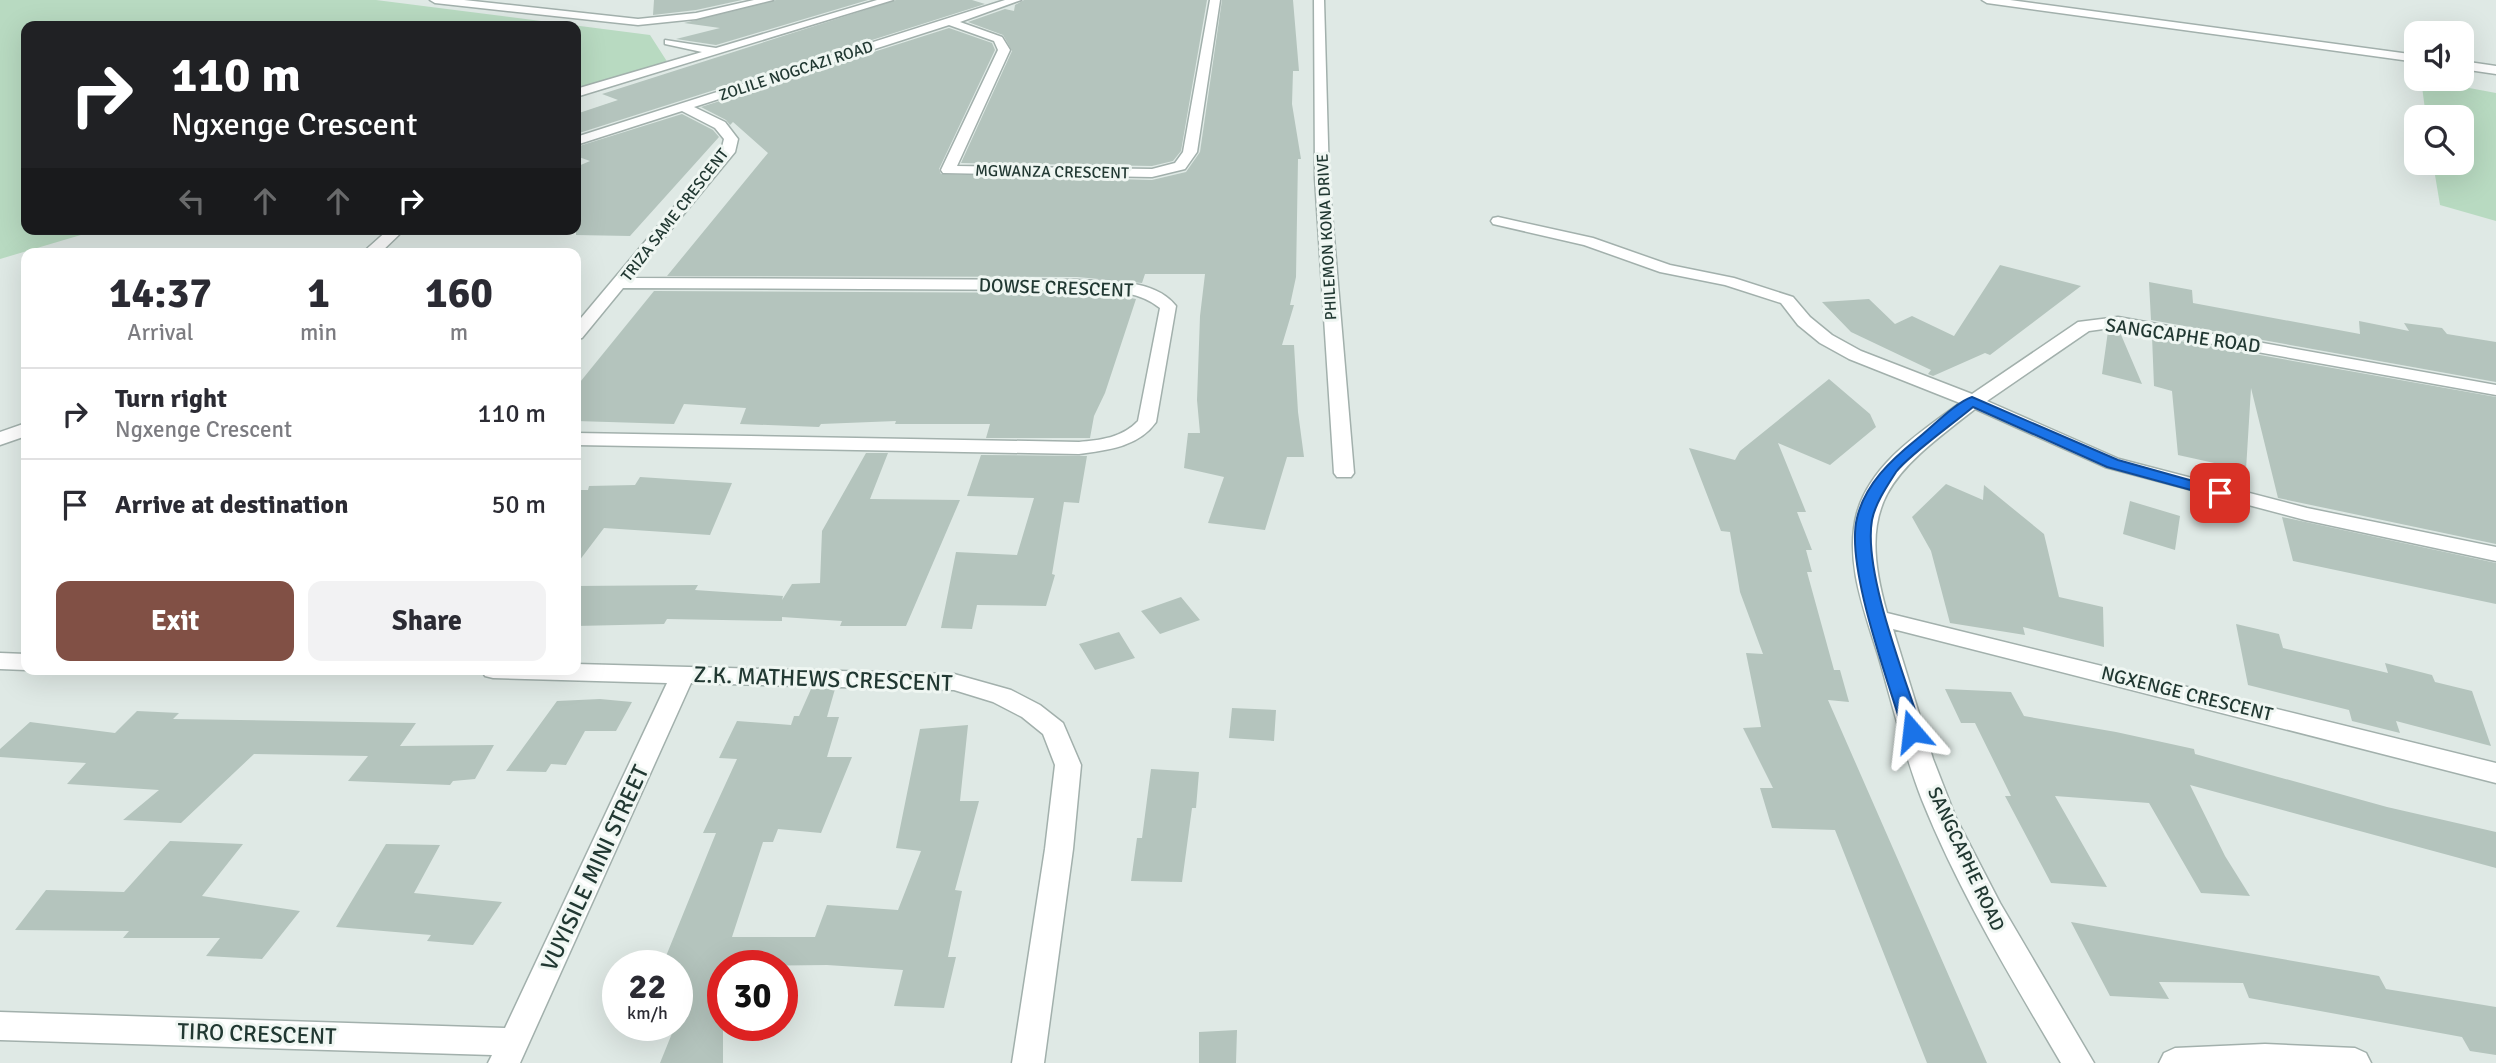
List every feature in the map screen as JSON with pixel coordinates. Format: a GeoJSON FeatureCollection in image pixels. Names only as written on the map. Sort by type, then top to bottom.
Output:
{"type":"FeatureCollection","features":[{"type":"Feature","properties":{"kind":"street"},"geometry":{"type":"LineString","coordinates":[[435,0],[542,13],[652,22],[718,12],[768,0]]}},
{"type":"Feature","properties":{"kind":"street"},"geometry":{"type":"LineString","coordinates":[[542,13],[574,0]]}},
{"type":"Feature","properties":{"kind":"street"},"geometry":{"type":"LineString","coordinates":[[581,92],[888,0]]}},
{"type":"Feature","properties":{"kind":"street","name":"ZOLILE NOGCAZI ROAD"},"geometry":{"type":"LineString","coordinates":[[581,139],[1016,0]]}},
{"type":"Feature","properties":{"kind":"street","name":"MGWANZA CRESCENT"},"geometry":{"type":"LineString","coordinates":[[950,22],[998,39],[1004,51],[948,170],[1152,173],[1180,166],[1190,152],[1215,0]]}},
{"type":"Feature","properties":{"kind":"street","name":"PHILEMON KONA DRIVE"},"geometry":{"type":"LineString","coordinates":[[1319,0],[1322,178],[1344,474]]}},
{"type":"Feature","properties":{"kind":"street"},"geometry":{"type":"LineString","coordinates":[[1987,0],[2404,57]]}},
{"type":"Feature","properties":{"kind":"street"},"geometry":{"type":"LineString","coordinates":[[652,22],[669,42],[678,63]]}},
{"type":"Feature","properties":{"kind":"street"},"geometry":{"type":"LineString","coordinates":[[669,42],[717,51]]}},
{"type":"Feature","properties":{"kind":"street"},"geometry":{"type":"LineString","coordinates":[[2474,67],[2496,70]]}},
{"type":"Feature","properties":{"kind":"street","name":"TRIZA SAME CRESCENT"},"geometry":{"type":"LineString","coordinates":[[581,328],[728,152],[732,139],[727,131],[683,107]]}},
{"type":"Feature","properties":{"kind":"street"},"geometry":{"type":"LineString","coordinates":[[1499,221],[1588,241],[1666,270],[1740,284],[1787,300],[1804,321],[1826,339],[1855,355],[1972,401],[2112,463],[2164,479],[2305,514],[2496,554]]}},
{"type":"Feature","properties":{"kind":"street"},"geometry":{"type":"LineString","coordinates":[[376,248],[391,235]]}},
{"type":"Feature","properties":{"kind":"street","name":"DOWSE CRESCENT"},"geometry":{"type":"LineString","coordinates":[[581,439],[1079,448],[1104,444],[1135,435],[1147,422],[1168,317],[1168,306],[1160,299],[1128,288],[1063,285],[621,283]]}},
{"type":"Feature","properties":{"kind":"street","name":"SANGCAPHE ROAD"},"geometry":{"type":"LineString","coordinates":[[2078,1063],[2000,935],[1942,816],[1878,618],[1863,554],[1864,518],[1876,492],[1892,467],[1972,401],[2084,326],[2101,322],[2150,327],[2496,390]]}},
{"type":"Feature","properties":{"kind":"street"},"geometry":{"type":"LineString","coordinates":[[0,439],[21,431]]}},
{"type":"Feature","properties":{"kind":"street","name":"NGXENGE CRESCENT"},"geometry":{"type":"LineString","coordinates":[[1878,618],[2496,772]]}},
{"type":"Feature","properties":{"kind":"street"},"geometry":{"type":"LineString","coordinates":[[0,661],[21,662]]}},
{"type":"Feature","properties":{"kind":"street","name":"Z.K. MATHEWS CRESCENT"},"geometry":{"type":"LineString","coordinates":[[581,671],[954,682],[1002,696],[1031,711],[1054,729],[1068,765],[1059,849],[1028,1063]]}},
{"type":"Feature","properties":{"kind":"street","name":"VUYISILE MINI STREET"},"geometry":{"type":"LineString","coordinates":[[510,1052],[684,673]]}},
{"type":"Feature","properties":{"kind":"street","name":"TIRO CRESCENT"},"geometry":{"type":"LineString","coordinates":[[0,1026],[510,1052]]}},
{"type":"Feature","properties":{"kind":"street"},"geometry":{"type":"LineString","coordinates":[[2175,1063],[2251,1057],[2313,1058],[2355,1063]]}},
{"type":"Feature","properties":{"kind":"green space"},"geometry":{"type":"Polygon","coordinates":[[[0,0],[376,0],[540,21],[21,21],[21,235],[81,235],[37,248],[21,248],[21,253],[0,259],[0,0]]]}},
{"type":"Feature","properties":{"kind":"green space"},"geometry":{"type":"Polygon","coordinates":[[[581,26],[650,35],[668,63],[581,89],[581,26]]]}},
{"type":"Feature","properties":{"kind":"green space"},"geometry":{"type":"Polygon","coordinates":[[[2474,89],[2496,93],[2496,221],[2440,205],[2435,175],[2474,175],[2474,105],[2424,105],[2423,91],[2474,91],[2474,89]]]}},
{"type":"Feature","properties":{"kind":"building"},"geometry":{"type":"Polygon","coordinates":[[[654,0],[742,0],[696,10],[653,15],[654,0]]]}},
{"type":"Feature","properties":{"kind":"building"},"geometry":{"type":"Polygon","coordinates":[[[776,0],[868,0],[716,45],[676,39],[720,28],[684,23],[776,0]]]}},
{"type":"Feature","properties":{"kind":"building"},"geometry":{"type":"Polygon","coordinates":[[[896,0],[972,0],[985,4],[581,132],[581,112],[618,100],[602,94],[896,0]]]}},
{"type":"Feature","properties":{"kind":"building"},"geometry":{"type":"Polygon","coordinates":[[[1024,0],[1207,0],[1181,151],[1173,161],[1152,166],[961,163],[1012,51],[1003,35],[968,22],[1005,9],[1014,11],[1015,5],[1024,0]]]}},
{"type":"Feature","properties":{"kind":"building"},"geometry":{"type":"Polygon","coordinates":[[[1222,0],[1293,0],[1299,71],[1293,71],[1292,104],[1301,159],[1298,159],[1296,277],[1290,305],[1294,305],[1282,345],[1294,345],[1304,457],[1287,457],[1265,530],[1208,523],[1224,477],[1184,468],[1188,433],[1200,433],[1197,400],[1200,316],[1205,274],[1145,274],[1142,283],[1077,277],[667,276],[768,153],[733,122],[730,125],[726,120],[701,107],[949,28],[992,43],[995,50],[939,169],[941,174],[1152,180],[1186,172],[1200,152],[1222,0]]]}},
{"type":"Feature","properties":{"kind":"building"},"geometry":{"type":"Polygon","coordinates":[[[682,114],[713,130],[719,137],[630,236],[576,235],[581,235],[581,165],[590,161],[581,158],[581,145],[682,114]]]}},
{"type":"Feature","properties":{"kind":"building"},"geometry":{"type":"Polygon","coordinates":[[[2000,265],[2081,286],[1990,355],[1985,353],[1933,376],[1928,374],[1931,370],[1851,332],[1822,302],[1869,299],[1895,324],[1912,316],[1954,336],[2000,265]]]}},
{"type":"Feature","properties":{"kind":"building"},"geometry":{"type":"Polygon","coordinates":[[[2149,282],[2192,290],[2193,303],[2360,334],[2359,321],[2409,331],[2404,323],[2442,328],[2447,334],[2496,342],[2496,382],[2151,320],[2149,282]]]}},
{"type":"Feature","properties":{"kind":"building"},"geometry":{"type":"Polygon","coordinates":[[[654,291],[1077,293],[1109,294],[1136,299],[1105,393],[1094,416],[1090,438],[986,438],[990,424],[895,424],[896,421],[821,424],[819,427],[740,424],[746,408],[684,404],[674,424],[581,421],[581,381],[654,291]]]}},
{"type":"Feature","properties":{"kind":"building"},"geometry":{"type":"Polygon","coordinates":[[[2119,330],[2142,384],[2102,374],[2108,331],[2119,330]]]}},
{"type":"Feature","properties":{"kind":"building"},"geometry":{"type":"Polygon","coordinates":[[[2152,336],[2496,397],[2496,544],[2278,498],[2251,388],[2246,470],[2178,455],[2172,391],[2154,386],[2152,336]]]}},
{"type":"Feature","properties":{"kind":"building"},"geometry":{"type":"Polygon","coordinates":[[[1829,379],[1870,414],[1876,427],[1830,465],[1778,443],[1806,512],[1797,512],[1812,550],[1806,550],[1812,572],[1807,572],[1834,670],[1840,670],[1849,702],[1828,700],[1987,1063],[1927,1063],[1835,830],[1772,828],[1760,788],[1773,788],[1743,728],[1761,727],[1746,653],[1763,654],[1740,592],[1730,532],[1721,531],[1689,448],[1735,460],[1740,451],[1829,379]]]}},
{"type":"Feature","properties":{"kind":"building"},"geometry":{"type":"Polygon","coordinates":[[[866,453],[888,453],[870,499],[960,500],[906,626],[840,626],[842,621],[782,617],[782,621],[667,619],[664,624],[581,626],[581,586],[698,585],[695,590],[783,596],[782,600],[792,584],[820,583],[822,531],[866,453]]]}},
{"type":"Feature","properties":{"kind":"building"},"geometry":{"type":"Polygon","coordinates":[[[981,455],[1087,456],[1079,503],[1064,502],[1052,574],[1055,575],[1046,606],[977,605],[972,629],[941,628],[956,552],[1017,555],[1034,498],[967,496],[981,455]]]}},
{"type":"Feature","properties":{"kind":"building"},"geometry":{"type":"Polygon","coordinates":[[[640,477],[732,483],[710,535],[604,528],[581,558],[581,490],[588,490],[589,486],[635,485],[640,477]]]}},
{"type":"Feature","properties":{"kind":"building"},"geometry":{"type":"Polygon","coordinates":[[[1946,484],[1983,500],[1984,485],[2044,534],[2059,597],[2103,607],[2104,647],[2023,627],[2025,635],[1950,623],[1931,551],[1912,517],[1946,484]]]}},
{"type":"Feature","properties":{"kind":"building"},"geometry":{"type":"Polygon","coordinates":[[[2130,501],[2180,516],[2175,550],[2123,534],[2130,501]]]}},
{"type":"Feature","properties":{"kind":"building"},"geometry":{"type":"Polygon","coordinates":[[[2282,517],[2496,563],[2496,604],[2293,561],[2282,517]]]}},
{"type":"Feature","properties":{"kind":"building"},"geometry":{"type":"Polygon","coordinates":[[[1181,597],[1200,620],[1160,634],[1141,611],[1181,597]]]}},
{"type":"Feature","properties":{"kind":"building"},"geometry":{"type":"Polygon","coordinates":[[[2236,624],[2279,634],[2283,648],[2388,673],[2385,663],[2432,675],[2435,682],[2472,691],[2491,746],[2396,721],[2400,733],[2352,721],[2349,710],[2248,685],[2236,624]]]}},
{"type":"Feature","properties":{"kind":"building"},"geometry":{"type":"Polygon","coordinates":[[[1119,632],[1135,658],[1095,670],[1079,644],[1119,632]]]}},
{"type":"Feature","properties":{"kind":"building"},"geometry":{"type":"Polygon","coordinates":[[[811,689],[835,689],[827,717],[839,717],[827,757],[852,757],[821,833],[778,829],[773,842],[763,842],[732,937],[815,937],[827,905],[898,910],[921,851],[896,848],[920,729],[968,725],[960,801],[979,801],[955,890],[962,891],[948,957],[956,957],[944,1008],[894,1006],[903,970],[798,965],[798,950],[707,950],[707,1041],[723,1041],[723,1063],[660,1063],[669,1041],[693,1041],[693,950],[668,950],[716,833],[703,833],[737,759],[719,758],[737,721],[791,725],[794,716],[799,716],[811,689]]]}},
{"type":"Feature","properties":{"kind":"building"},"geometry":{"type":"Polygon","coordinates":[[[1945,689],[2011,692],[2024,716],[2194,749],[2195,754],[2387,807],[2496,832],[2496,868],[2190,785],[2225,856],[2250,896],[2201,893],[2149,803],[2055,796],[2107,887],[2051,883],[2005,796],[2011,796],[1975,723],[1961,723],[1945,689]]]}},
{"type":"Feature","properties":{"kind":"building"},"geometry":{"type":"Polygon","coordinates":[[[600,699],[632,702],[616,731],[585,731],[566,765],[551,764],[546,772],[506,771],[557,701],[600,699]]]}},
{"type":"Feature","properties":{"kind":"building"},"geometry":{"type":"Polygon","coordinates":[[[1232,708],[1276,710],[1274,741],[1229,738],[1232,708]]]}},
{"type":"Feature","properties":{"kind":"building"},"geometry":{"type":"Polygon","coordinates":[[[137,711],[179,713],[173,719],[416,723],[400,746],[494,745],[475,779],[453,781],[450,785],[348,781],[368,756],[254,754],[181,823],[123,820],[159,790],[67,784],[86,763],[0,757],[0,749],[30,722],[115,733],[137,711]]]}},
{"type":"Feature","properties":{"kind":"building"},"geometry":{"type":"Polygon","coordinates":[[[1151,769],[1199,772],[1196,808],[1192,808],[1182,882],[1131,881],[1137,838],[1142,838],[1151,769]]]}},
{"type":"Feature","properties":{"kind":"building"},"geometry":{"type":"Polygon","coordinates":[[[170,841],[243,844],[202,896],[300,911],[262,959],[206,956],[220,938],[123,938],[129,931],[15,930],[46,890],[124,892],[170,841]]]}},
{"type":"Feature","properties":{"kind":"building"},"geometry":{"type":"Polygon","coordinates":[[[386,844],[440,845],[414,893],[502,902],[473,945],[427,941],[431,935],[336,927],[386,844]]]}},
{"type":"Feature","properties":{"kind":"building"},"geometry":{"type":"Polygon","coordinates":[[[2071,922],[2379,976],[2386,989],[2496,1007],[2496,1055],[2470,1051],[2462,1037],[2249,998],[2243,983],[2159,982],[2169,999],[2110,996],[2071,922]]]}},
{"type":"Feature","properties":{"kind":"building"},"geometry":{"type":"Polygon","coordinates":[[[1237,1030],[1236,1063],[1199,1063],[1199,1032],[1237,1030]]]}},
{"type":"Feature","properties":{"kind":"route"},"geometry":{"type":"LineString","coordinates":[[1912,731],[1878,618],[1863,554],[1864,518],[1892,467],[1972,401],[2112,463],[2220,493]]}}]}
